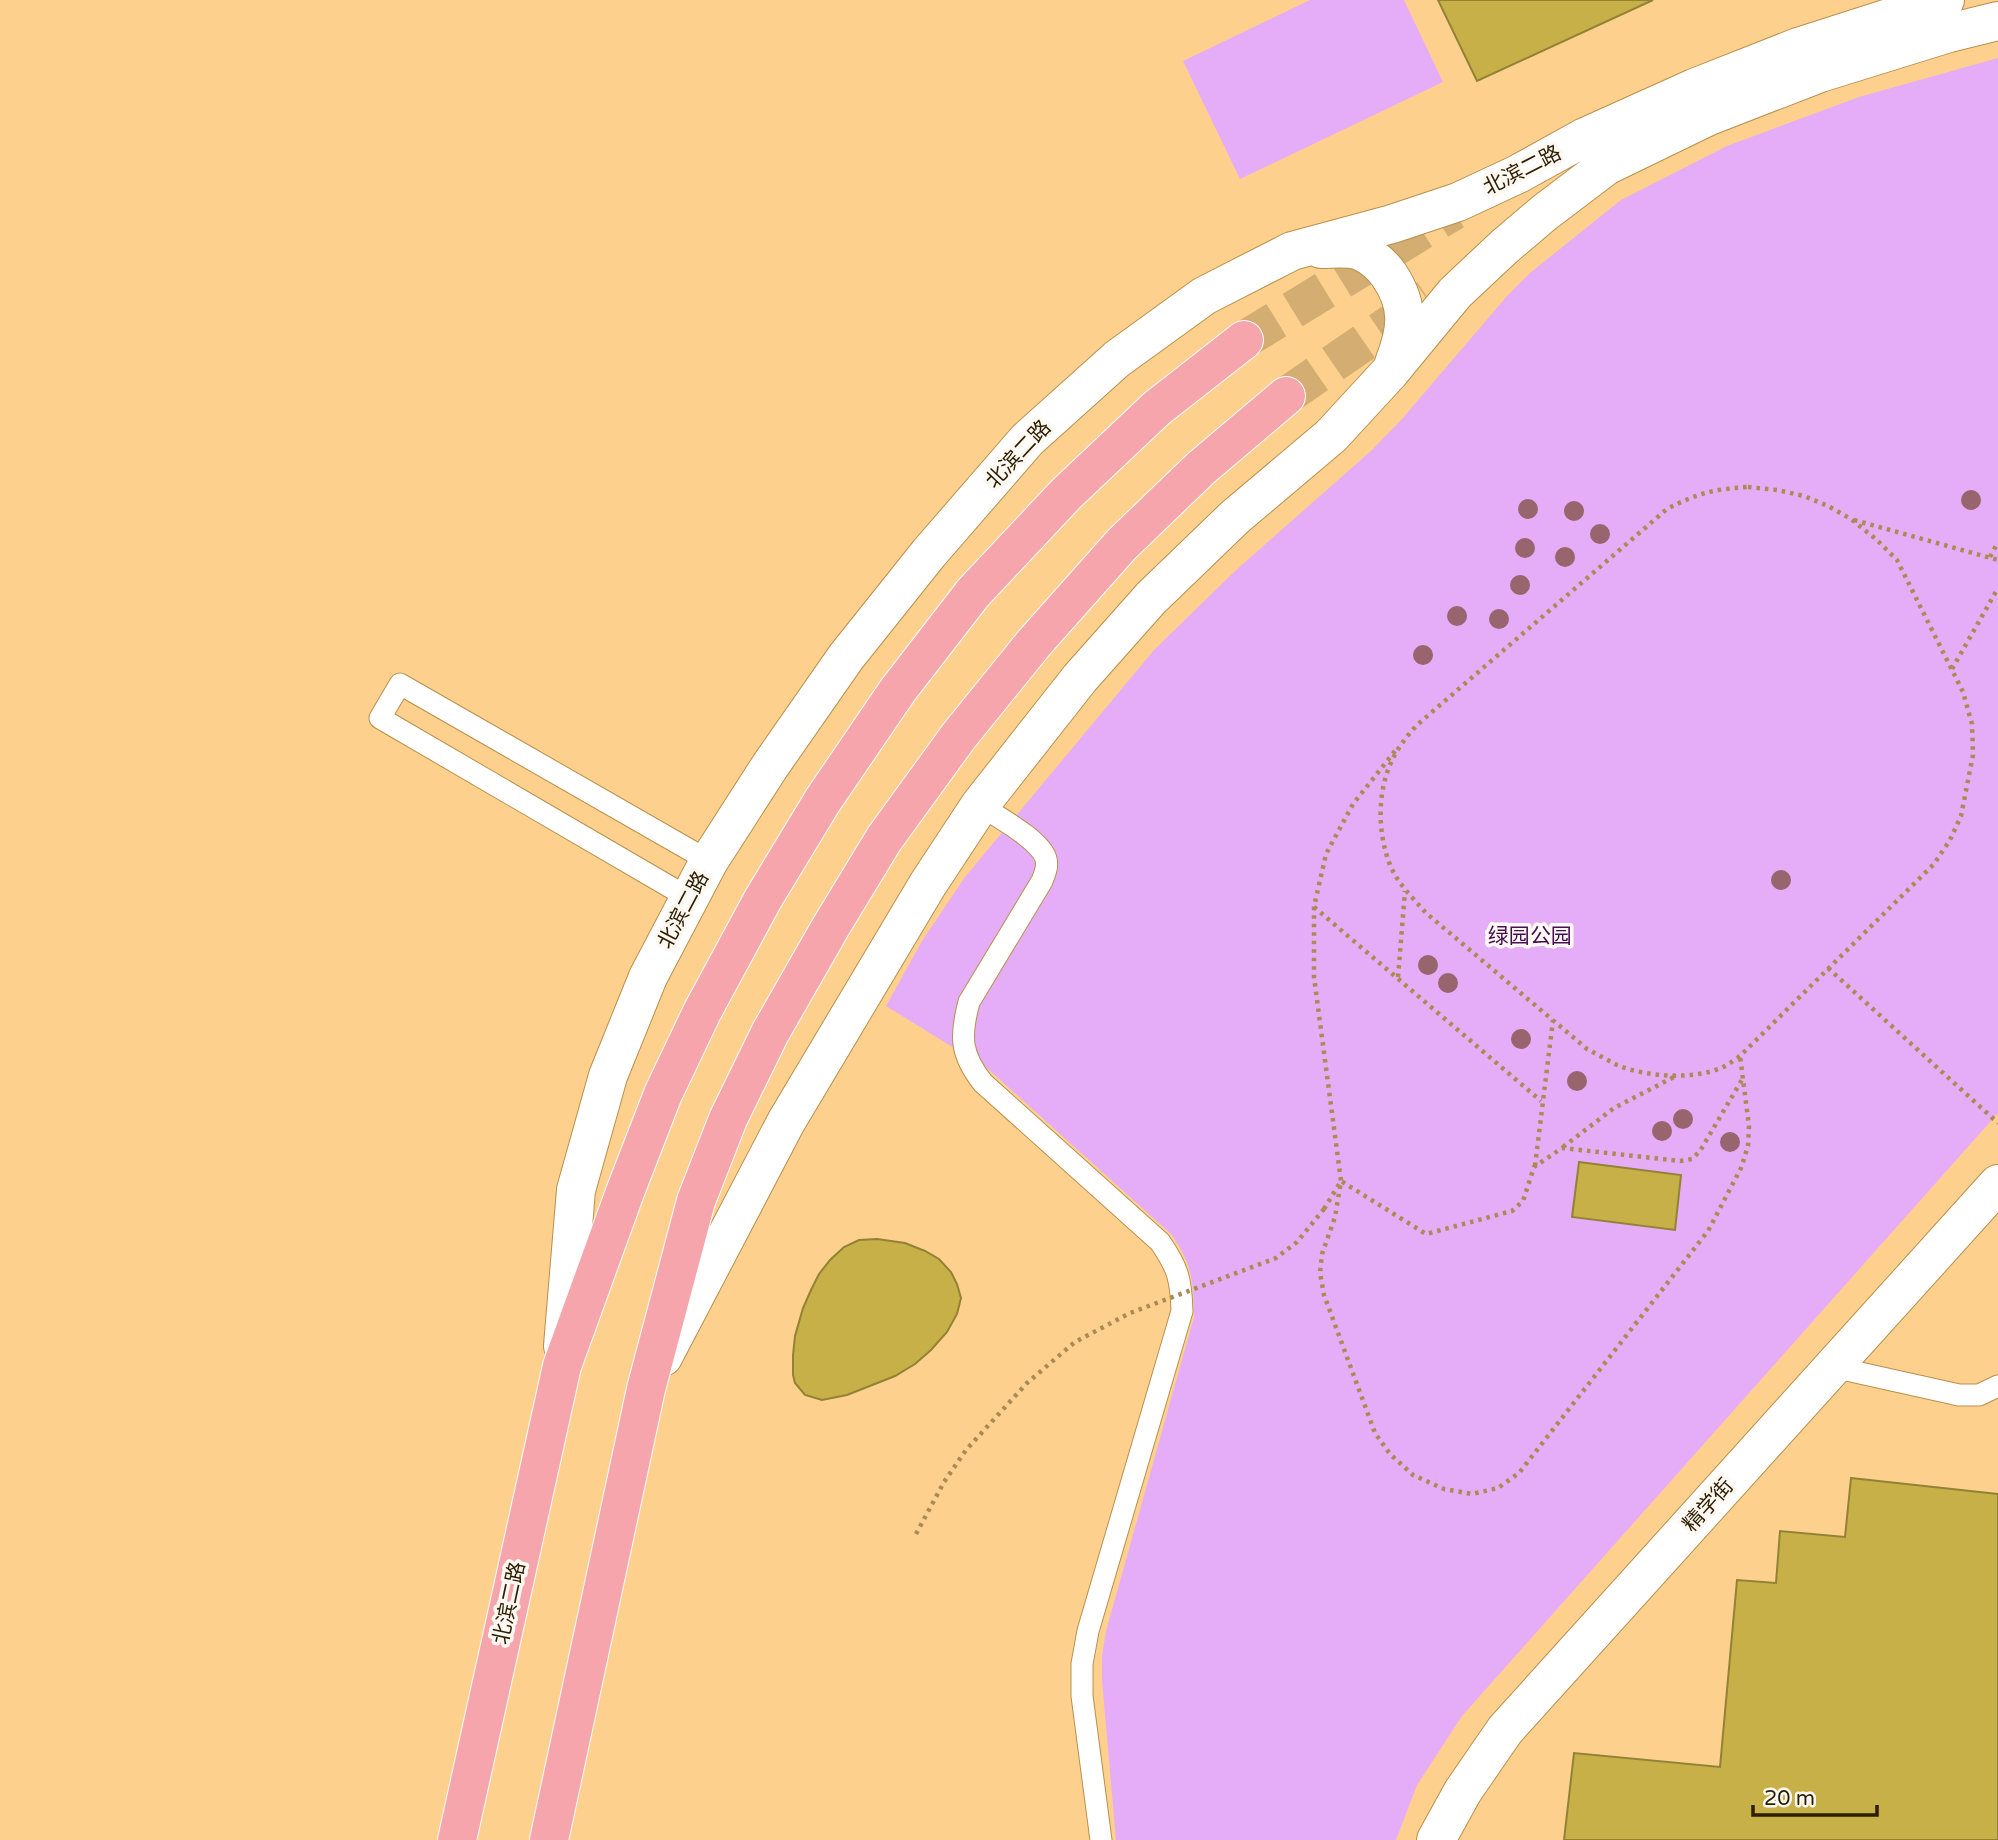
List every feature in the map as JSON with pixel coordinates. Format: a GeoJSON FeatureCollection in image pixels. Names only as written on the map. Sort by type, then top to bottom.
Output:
{"type":"FeatureCollection","features":[{"type":"Feature","properties":{"kind":"main road","name":"北滨二路"},"geometry":{"type":"LineString","coordinates":[[457,1840],[562,1366],[663,1094],[702,1012],[757,911],[823,800],[898,690],[973,593],[1066,494],[1157,408],[1244,340]]}},
{"type":"Feature","properties":{"kind":"main road","name":"北滨二路"},"geometry":{"type":"LineString","coordinates":[[549,1840],[646,1390],[696,1200],[728,1119],[770,1033],[884,839],[958,737],[1034,643],[1122,544],[1201,468],[1286,396]]}},
{"type":"Feature","properties":{"kind":"street","name":"北滨二路"},"geometry":{"type":"LineString","coordinates":[[562,1366],[576,1190],[608,1076],[648,977],[709,861],[770,766],[846,657],[929,553],[1027,440],[1117,359],[1204,296],[1292,251],[1392,224],[1458,202],[1518,174],[1585,137],[1694,88],[1798,47],[1945,0]]}},
{"type":"Feature","properties":{"kind":"street","name":"北滨二路"},"geometry":{"type":"LineString","coordinates":[[646,1390],[786,1122],[928,884],[980,805],[1080,678],[1151,598],[1234,517],[1331,436],[1390,372],[1455,293],[1544,213],[1606,166],[1709,116],[1820,73],[1949,33],[1998,21]]}},
{"type":"Feature","properties":{"kind":"street"},"geometry":{"type":"LineString","coordinates":[[1292,251],[1340,248],[1357,250],[1373,258],[1386,271],[1399,289],[1405,325],[1402,343],[1390,372]]}},
{"type":"Feature","properties":{"kind":"street","name":"精学街"},"geometry":{"type":"LineString","coordinates":[[1436,1840],[1463,1791],[1505,1730],[1998,1184]]}},
{"type":"Feature","properties":{"kind":"lane"},"geometry":{"type":"LineString","coordinates":[[689,898],[380,718],[400,684],[709,861]]}},
{"type":"Feature","properties":{"kind":"lane"},"geometry":{"type":"LineString","coordinates":[[980,805],[1037,844],[1045,856],[1047,870],[969,1002],[963,1024],[963,1045],[970,1067],[983,1083],[1160,1242],[1174,1262],[1182,1286],[1182,1311],[1088,1631],[1082,1664],[1082,1696],[1101,1840]]}},
{"type":"Feature","properties":{"kind":"lane"},"geometry":{"type":"LineString","coordinates":[[1833,1367],[1959,1395],[1979,1395],[1998,1385]]}},
{"type":"Feature","properties":{"kind":"path"},"geometry":{"type":"LineString","coordinates":[[1402,743],[1390,765],[1383,791],[1381,814],[1383,838],[1391,867],[1405,890],[1426,913],[1587,1049],[1618,1065],[1648,1073],[1676,1076],[1702,1074],[1723,1067],[1740,1056],[1934,864],[1950,841],[1961,816],[1973,755],[1972,724],[1963,692],[1897,560],[1851,519],[1804,496],[1748,486],[1718,488],[1667,509],[1417,725],[1402,743],[1353,804],[1326,854],[1314,908],[1314,977],[1341,1181],[1335,1217],[1322,1254],[1320,1273],[1324,1295],[1375,1433],[1390,1454],[1413,1475],[1444,1489],[1472,1494],[1498,1488],[1519,1473],[1708,1231],[1741,1168],[1748,1146],[1749,1126],[1740,1056]]}},
{"type":"Feature","properties":{"kind":"path"},"geometry":{"type":"LineString","coordinates":[[1851,519],[1998,560]]}},
{"type":"Feature","properties":{"kind":"path"},"geometry":{"type":"LineString","coordinates":[[1990,557],[1998,542]]}},
{"type":"Feature","properties":{"kind":"path"},"geometry":{"type":"LineString","coordinates":[[1951,670],[1998,588]]}},
{"type":"Feature","properties":{"kind":"path"},"geometry":{"type":"LineString","coordinates":[[1993,596],[1998,601]]}},
{"type":"Feature","properties":{"kind":"path"},"geometry":{"type":"LineString","coordinates":[[1398,978],[1405,890]]}},
{"type":"Feature","properties":{"kind":"path"},"geometry":{"type":"LineString","coordinates":[[1314,908],[1541,1101]]}},
{"type":"Feature","properties":{"kind":"path"},"geometry":{"type":"LineString","coordinates":[[1828,968],[1998,1124]]}},
{"type":"Feature","properties":{"kind":"path"},"geometry":{"type":"LineString","coordinates":[[1341,1181],[1426,1234],[1512,1211],[1523,1201],[1534,1167],[1553,1020]]}},
{"type":"Feature","properties":{"kind":"path"},"geometry":{"type":"LineString","coordinates":[[1534,1167],[1614,1108],[1676,1076]]}},
{"type":"Feature","properties":{"kind":"path"},"geometry":{"type":"LineString","coordinates":[[1562,1148],[1680,1161],[1692,1159],[1700,1151],[1743,1078]]}},
{"type":"Feature","properties":{"kind":"path"},"geometry":{"type":"LineString","coordinates":[[916,1534],[944,1482],[966,1450],[1027,1382],[1075,1342],[1130,1313],[1276,1258],[1297,1242],[1324,1209],[1341,1181]]}},
{"type":"Feature","properties":{"kind":"green space"},"geometry":{"type":"Polygon","coordinates":[[[1310,0],[1404,0],[1443,82],[1240,179],[1183,61],[1310,0]]]}},
{"type":"Feature","properties":{"kind":"green space","name":"绿园公园"},"geometry":{"type":"Polygon","coordinates":[[[1998,58],[1998,1113],[1462,1716],[1417,1785],[1396,1840],[1116,1840],[1102,1656],[1106,1631],[1194,1317],[1188,1264],[1171,1234],[988,1069],[886,1006],[922,941],[965,877],[1154,650],[1235,571],[1372,450],[1530,273],[1621,200],[1727,146],[1859,97],[1998,58]]]}},
{"type":"Feature","properties":{"kind":"building"},"geometry":{"type":"Polygon","coordinates":[[[1438,0],[1653,0],[1477,81],[1438,0]]]}},
{"type":"Feature","properties":{"kind":"building"},"geometry":{"type":"Polygon","coordinates":[[[1579,1162],[1681,1175],[1675,1230],[1572,1217],[1579,1162]]]}},
{"type":"Feature","properties":{"kind":"building"},"geometry":{"type":"Polygon","coordinates":[[[877,1239],[905,1243],[939,1259],[951,1272],[957,1284],[961,1298],[957,1314],[947,1332],[931,1350],[895,1376],[847,1395],[822,1400],[805,1395],[795,1383],[793,1355],[795,1336],[811,1290],[819,1274],[844,1247],[859,1240],[877,1239]]]}},
{"type":"Feature","properties":{"kind":"building"},"geometry":{"type":"Polygon","coordinates":[[[1851,1478],[1998,1494],[1998,1840],[1564,1840],[1574,1753],[1720,1767],[1737,1580],[1776,1583],[1780,1531],[1845,1537],[1851,1478]]]}},
{"type":"Feature","properties":{"kind":"tunnel"},"geometry":{"type":"LineString","coordinates":[[1244,340],[1454,211]]}},
{"type":"Feature","properties":{"kind":"tunnel"},"geometry":{"type":"LineString","coordinates":[[1286,396],[1428,298]]}}]}
